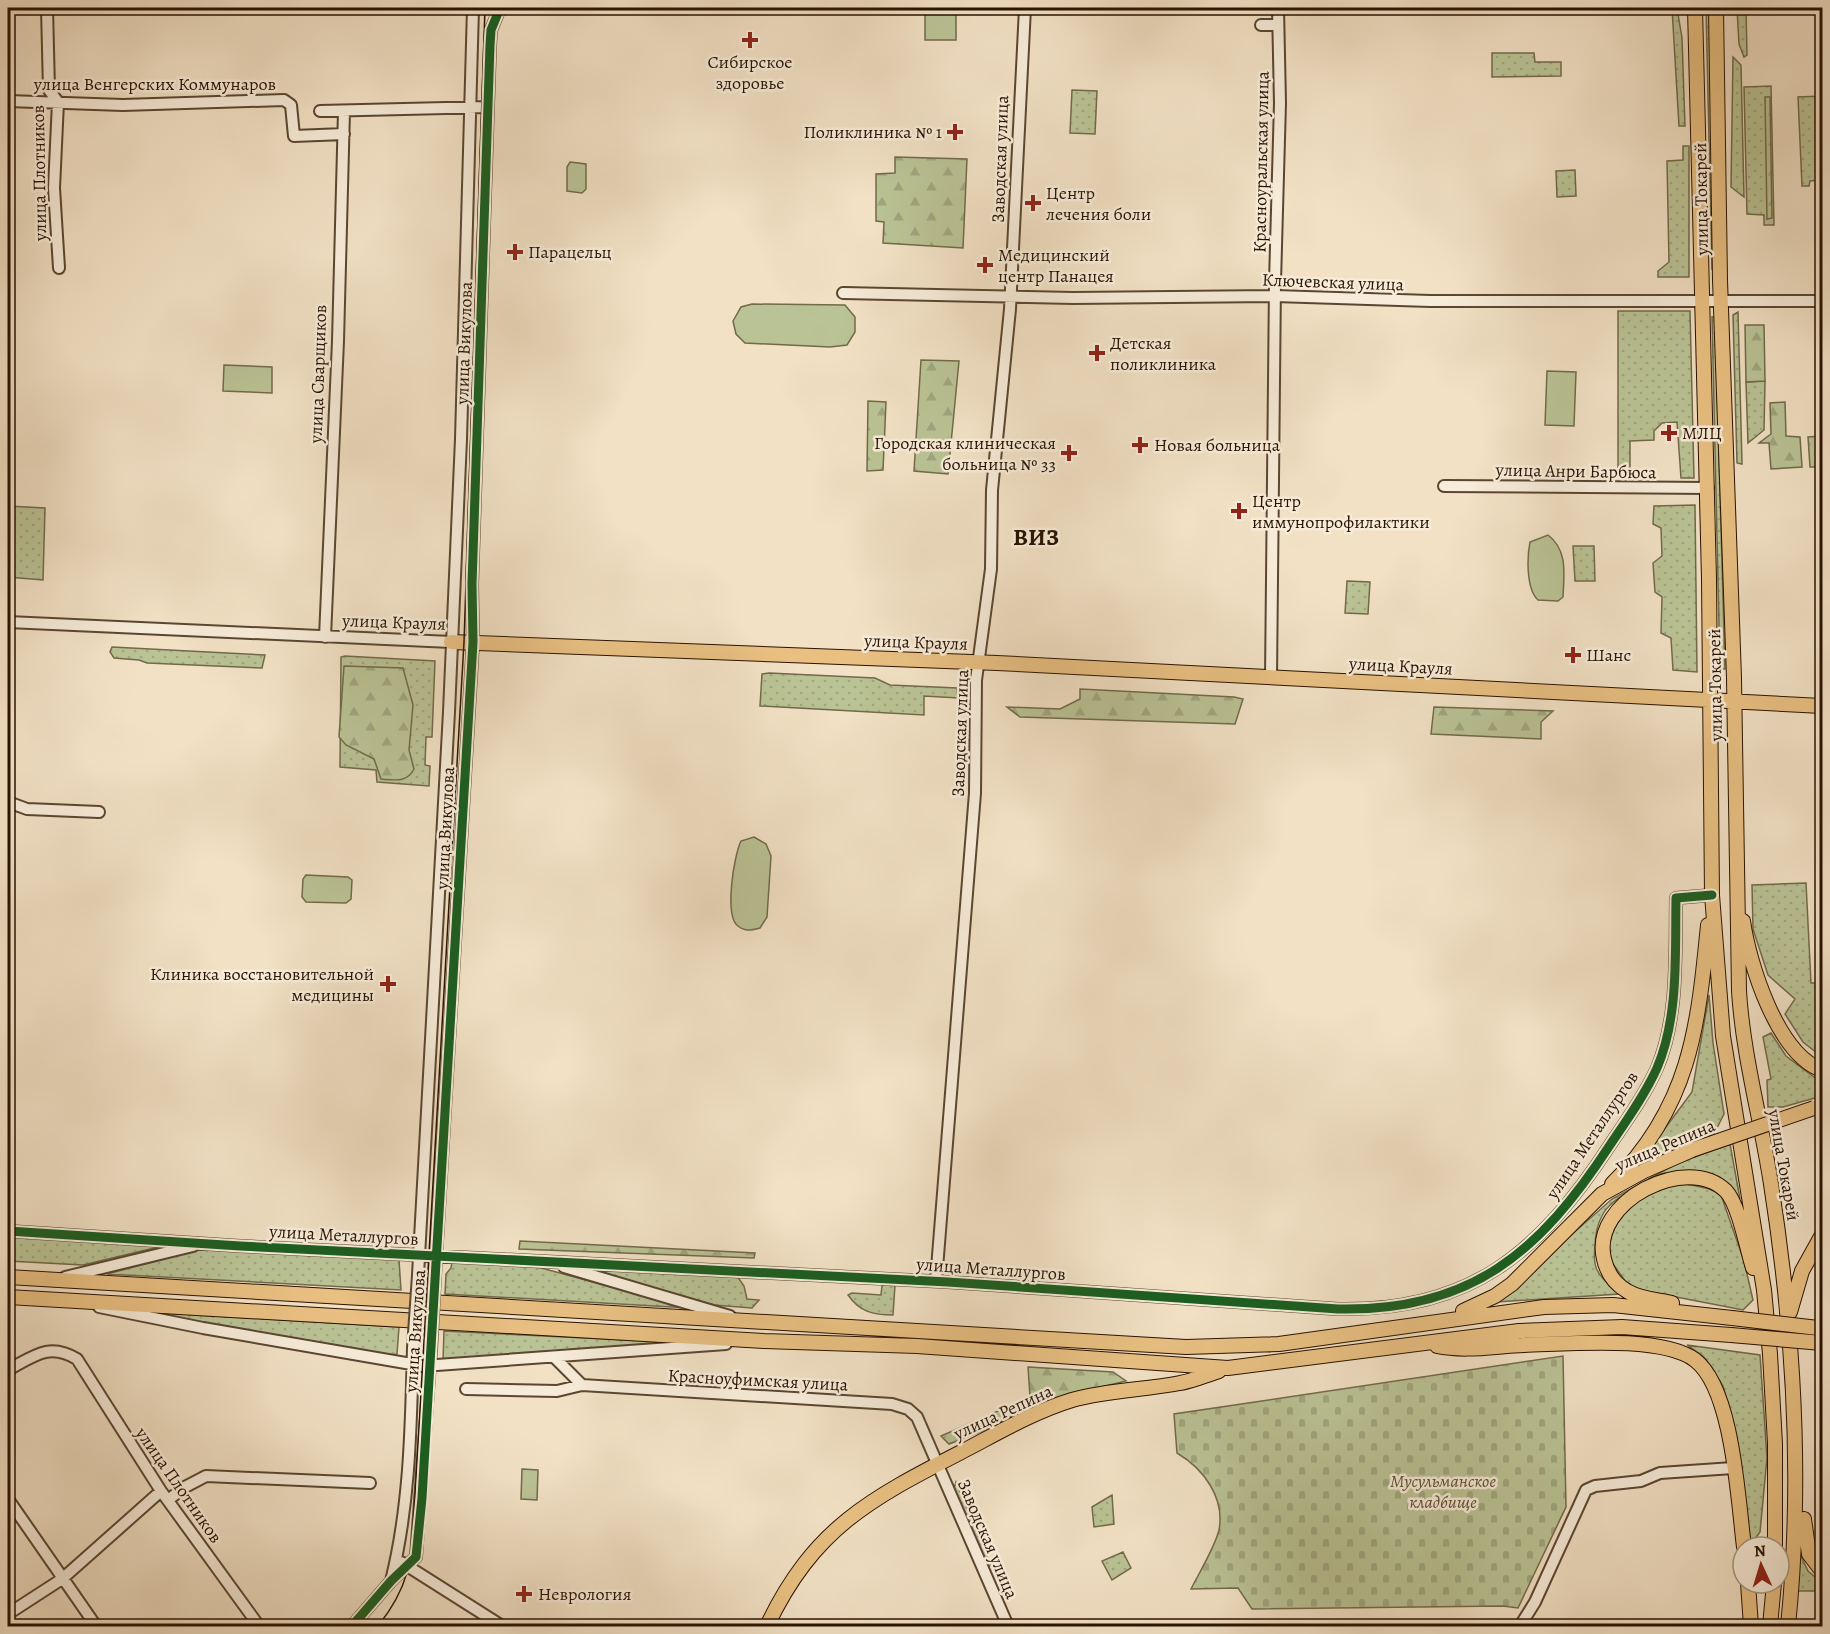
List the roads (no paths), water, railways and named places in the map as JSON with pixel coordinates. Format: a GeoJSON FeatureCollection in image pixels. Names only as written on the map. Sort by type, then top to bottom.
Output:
{"type":"FeatureCollection","features":[{"type":"Feature","properties":{"kind":"main road","name":"улица Токарей"},"geometry":{"type":"LineString","coordinates":[[1695,8],[1708,488],[1712,900],[1723,1036],[1764,1290],[1770,1354],[1774,1444],[1775,1535]]}},
{"type":"Feature","properties":{"kind":"main road","name":"улица Токарей"},"geometry":{"type":"LineString","coordinates":[[1716,8],[1721,302],[1734,702],[1735,884],[1742,1028],[1771,1182],[1788,1323],[1797,1476]]}},
{"type":"Feature","properties":{"kind":"main road","name":"улица Крауля"},"geometry":{"type":"LineString","coordinates":[[451,642],[979,663],[1822,706]]}},
{"type":"Feature","properties":{"kind":"main road"},"geometry":{"type":"LineString","coordinates":[[1735,884],[1755,972],[1770,1007],[1800,1055],[1822,1070]]}},
{"type":"Feature","properties":{"kind":"main road"},"geometry":{"type":"LineString","coordinates":[[1602,1194],[1651,1137],[1676,1096],[1683,1078],[1701,998],[1712,900]]}},
{"type":"Feature","properties":{"kind":"main road","name":"улица Репина"},"geometry":{"type":"LineString","coordinates":[[1420,1323],[1458,1313],[1496,1296],[1524,1273],[1602,1194],[1644,1171],[1692,1150],[1818,1107]]}},
{"type":"Feature","properties":{"kind":"main road"},"geometry":{"type":"LineString","coordinates":[[1732,1318],[1705,1309],[1638,1295],[1618,1284],[1608,1273],[1602,1251],[1605,1226],[1613,1215],[1637,1194],[1667,1181],[1695,1178],[1713,1183],[1731,1197],[1755,1275],[1764,1290]]}},
{"type":"Feature","properties":{"kind":"main road"},"geometry":{"type":"LineString","coordinates":[[1788,1323],[1802,1271],[1822,1235]]}},
{"type":"Feature","properties":{"kind":"main road"},"geometry":{"type":"LineString","coordinates":[[8,1277],[1186,1347],[1239,1347],[1318,1339],[1544,1307],[1587,1305],[1642,1307],[1820,1328]]}},
{"type":"Feature","properties":{"kind":"main road"},"geometry":{"type":"LineString","coordinates":[[8,1297],[764,1341],[917,1346],[1228,1368],[1519,1331],[1589,1327],[1681,1329],[1822,1343]]}},
{"type":"Feature","properties":{"kind":"main road","name":"улица Репина"},"geometry":{"type":"LineString","coordinates":[[767,1626],[788,1584],[834,1529],[873,1500],[937,1464],[1047,1408],[1102,1393],[1181,1383],[1318,1339]]}},
{"type":"Feature","properties":{"kind":"main road"},"geometry":{"type":"LineString","coordinates":[[1420,1343],[1445,1348],[1631,1344],[1671,1350],[1694,1359],[1711,1379],[1725,1418],[1742,1535]]}},
{"type":"Feature","properties":{"kind":"main road"},"geometry":{"type":"LineString","coordinates":[[1797,1476],[1804,1504],[1805,1544],[1812,1561],[1822,1572]]}},
{"type":"Feature","properties":{"kind":"main road"},"geometry":{"type":"LineString","coordinates":[[1788,1626],[1794,1569],[1797,1476]]}},
{"type":"Feature","properties":{"kind":"main road"},"geometry":{"type":"LineString","coordinates":[[1749,1595],[1751,1626]]}},
{"type":"Feature","properties":{"kind":"main road"},"geometry":{"type":"LineString","coordinates":[[1770,1626],[1773,1595]]}},
{"type":"Feature","properties":{"kind":"street","name":"улица Плотников"},"geometry":{"type":"LineString","coordinates":[[47,8],[49,90],[58,102],[54,192],[58,268]]}},
{"type":"Feature","properties":{"kind":"street","name":"улица Викулова"},"geometry":{"type":"LineString","coordinates":[[391,1581],[405,1497],[451,642],[461,439],[473,8]]}},
{"type":"Feature","properties":{"kind":"street","name":"улица Викулова"},"geometry":{"type":"LineString","coordinates":[[352,1626],[391,1581],[416,1557],[437,1256],[473,642],[473,561],[491,30],[500,8]]}},
{"type":"Feature","properties":{"kind":"street","name":"Заводская улица"},"geometry":{"type":"LineString","coordinates":[[936,1281],[975,793],[979,663],[992,568],[992,490],[1010,297],[1024,8]]}},
{"type":"Feature","properties":{"kind":"street","name":"Красноуральская улица"},"geometry":{"type":"LineString","coordinates":[[1271,678],[1275,296],[1280,103],[1278,8]]}},
{"type":"Feature","properties":{"kind":"street"},"geometry":{"type":"LineString","coordinates":[[1261,26],[1278,25]]}},
{"type":"Feature","properties":{"kind":"street","name":"улица Венгерских Коммунаров"},"geometry":{"type":"LineString","coordinates":[[8,101],[123,105],[284,100],[291,105],[294,136],[344,134]]}},
{"type":"Feature","properties":{"kind":"street"},"geometry":{"type":"LineString","coordinates":[[320,111],[488,107]]}},
{"type":"Feature","properties":{"kind":"street","name":"улица Сварщиков"},"geometry":{"type":"LineString","coordinates":[[325,637],[338,341],[344,111]]}},
{"type":"Feature","properties":{"kind":"street","name":"Ключевская улица"},"geometry":{"type":"LineString","coordinates":[[843,293],[1010,297],[1275,296],[1430,301],[1822,302]]}},
{"type":"Feature","properties":{"kind":"street","name":"улица Анри Барбюса"},"geometry":{"type":"LineString","coordinates":[[1444,486],[1708,488]]}},
{"type":"Feature","properties":{"kind":"street","name":"улица Крауля"},"geometry":{"type":"LineString","coordinates":[[8,622],[451,642]]}},
{"type":"Feature","properties":{"kind":"street"},"geometry":{"type":"LineString","coordinates":[[8,802],[27,809],[99,812]]}},
{"type":"Feature","properties":{"kind":"street","name":"улица Металлургов"},"geometry":{"type":"LineString","coordinates":[[8,1231],[202,1244],[936,1281],[1375,1310],[1437,1299],[1487,1276],[1538,1236],[1572,1199],[1633,1110],[1657,1068],[1665,1038],[1674,968],[1676,897],[1712,900]]}},
{"type":"Feature","properties":{"kind":"street"},"geometry":{"type":"LineString","coordinates":[[54,1280],[108,1269],[202,1244]]}},
{"type":"Feature","properties":{"kind":"street"},"geometry":{"type":"LineString","coordinates":[[548,1262],[748,1322]]}},
{"type":"Feature","properties":{"kind":"street"},"geometry":{"type":"LineString","coordinates":[[67,1301],[412,1365],[429,1366],[764,1341]]}},
{"type":"Feature","properties":{"kind":"street","name":"улица Плотников"},"geometry":{"type":"LineString","coordinates":[[8,1370],[45,1351],[63,1350],[77,1359],[164,1496],[259,1626]]}},
{"type":"Feature","properties":{"kind":"street"},"geometry":{"type":"LineString","coordinates":[[554,1357],[582,1385]]}},
{"type":"Feature","properties":{"kind":"street","name":"Красноуфимская улица"},"geometry":{"type":"LineString","coordinates":[[466,1389],[557,1390],[582,1385],[892,1404],[908,1409],[916,1417],[937,1464]]}},
{"type":"Feature","properties":{"kind":"street","name":"Заводская улица"},"geometry":{"type":"LineString","coordinates":[[937,1464],[1008,1626]]}},
{"type":"Feature","properties":{"kind":"street"},"geometry":{"type":"LineString","coordinates":[[1520,1626],[1534,1602],[1586,1490],[1595,1486],[1641,1480],[1659,1473],[1733,1468]]}},
{"type":"Feature","properties":{"kind":"street"},"geometry":{"type":"LineString","coordinates":[[8,1614],[62,1579],[164,1496],[206,1476],[370,1483]]}},
{"type":"Feature","properties":{"kind":"street"},"geometry":{"type":"LineString","coordinates":[[8,1499],[96,1626]]}},
{"type":"Feature","properties":{"kind":"street"},"geometry":{"type":"LineString","coordinates":[[396,1559],[502,1626]]}},
{"type":"Feature","properties":{"kind":"tram line"},"geometry":{"type":"LineString","coordinates":[[378,1626],[390,1610],[404,1580],[413,1535],[464,642],[485,8]]}},
{"type":"Feature","properties":{"kind":"place","name":"Сибирское здоровье"},"geometry":{"type":"Point","coordinates":[750,40]}},
{"type":"Feature","properties":{"kind":"place","name":"Поликлиника № 1"},"geometry":{"type":"Point","coordinates":[955,132]}},
{"type":"Feature","properties":{"kind":"place","name":"Центр лечения боли"},"geometry":{"type":"Point","coordinates":[1033,203]}},
{"type":"Feature","properties":{"kind":"place","name":"Парацельц"},"geometry":{"type":"Point","coordinates":[515,252]}},
{"type":"Feature","properties":{"kind":"place","name":"Медицинский центр Панацея"},"geometry":{"type":"Point","coordinates":[985,265]}},
{"type":"Feature","properties":{"kind":"place","name":"Детская поликлиника"},"geometry":{"type":"Point","coordinates":[1097,353]}},
{"type":"Feature","properties":{"kind":"place","name":"МЛЦ"},"geometry":{"type":"Point","coordinates":[1669,433]}},
{"type":"Feature","properties":{"kind":"place","name":"Новая больница"},"geometry":{"type":"Point","coordinates":[1140,445]}},
{"type":"Feature","properties":{"kind":"place","name":"Городская клиническая больница № 33"},"geometry":{"type":"Point","coordinates":[1069,453]}},
{"type":"Feature","properties":{"kind":"place","name":"Центр иммунопрофилактики"},"geometry":{"type":"Point","coordinates":[1239,511]}},
{"type":"Feature","properties":{"kind":"place","name":"Шанс"},"geometry":{"type":"Point","coordinates":[1573,655]}},
{"type":"Feature","properties":{"kind":"place","name":"Клиника восстановительной медицины"},"geometry":{"type":"Point","coordinates":[388,984]}},
{"type":"Feature","properties":{"kind":"place","name":"Неврология"},"geometry":{"type":"Point","coordinates":[524,1594]}},
{"type":"Feature","properties":{"kind":"district","name":"ВИЗ"},"geometry":{"type":"Point","coordinates":[1036,537]}},
{"type":"Feature","properties":{"kind":"park label","name":"Мусульманское кладбище"},"geometry":{"type":"Point","coordinates":[1443,1491]}}]}
